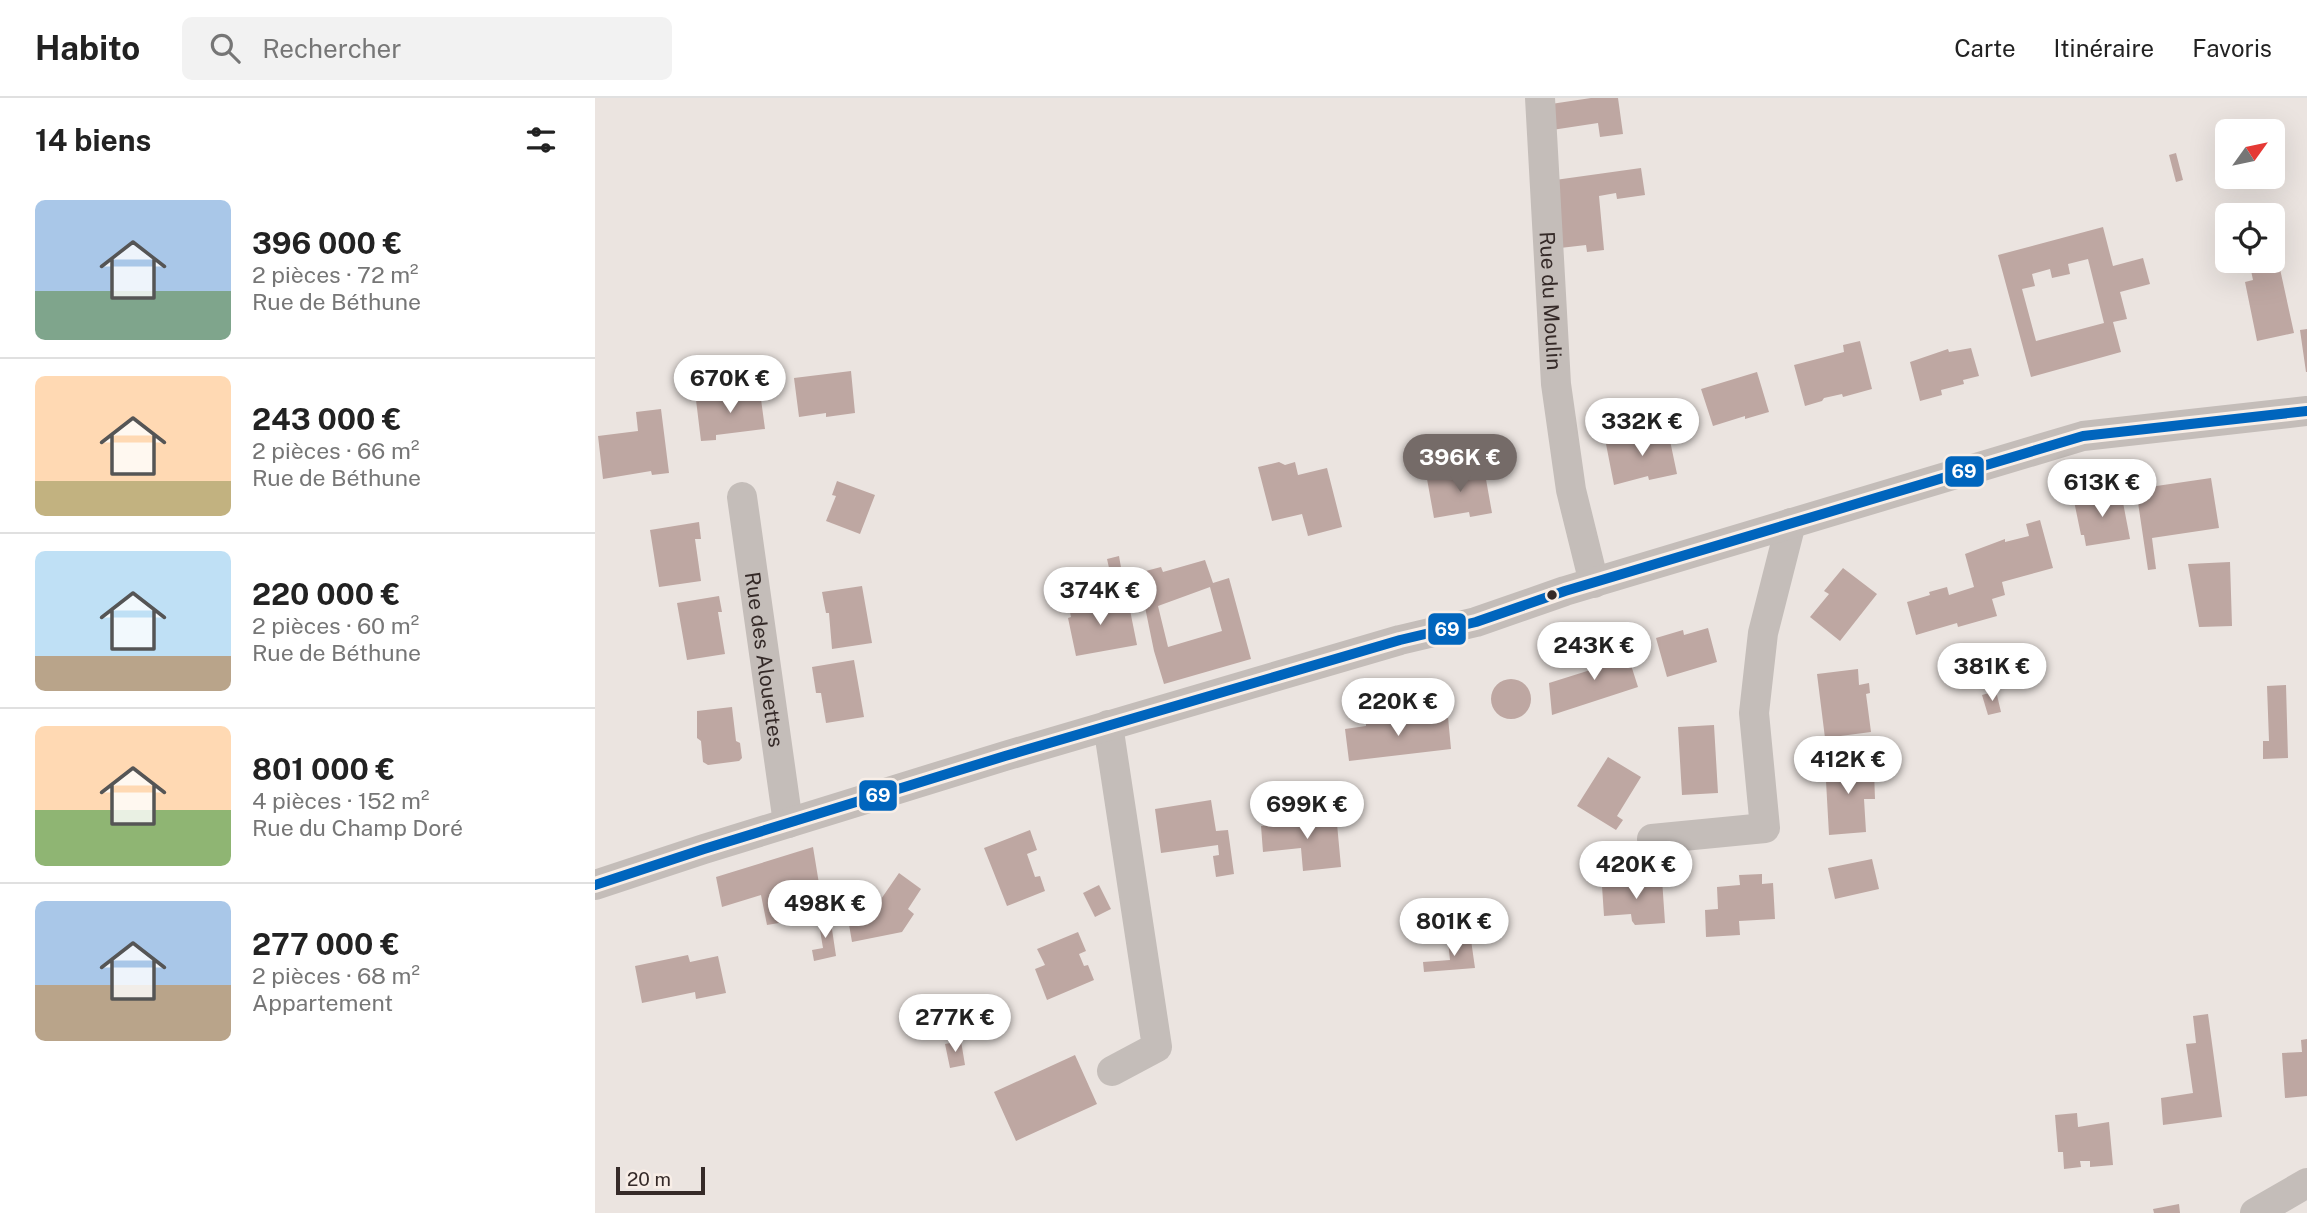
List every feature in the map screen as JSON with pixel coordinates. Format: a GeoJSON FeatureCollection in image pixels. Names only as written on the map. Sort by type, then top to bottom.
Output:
{"type":"FeatureCollection","features":[{"type":"Feature","properties":{"kind":"street","name":"Rue du Moulin"},"geometry":{"type":"LineString","coordinates":[[1540,98],[1556,384],[1571,490],[1594,583]]}},
{"type":"Feature","properties":{"kind":"street"},"geometry":{"type":"LineString","coordinates":[[595,886],[788,822],[1108,725],[1400,640],[1476,622],[1594,583],[2083,436],[2307,411]]}},
{"type":"Feature","properties":{"kind":"street","name":"Rue des Alouettes"},"geometry":{"type":"LineString","coordinates":[[743,496],[788,822]]}},
{"type":"Feature","properties":{"kind":"street"},"geometry":{"type":"LineString","coordinates":[[1652,839],[1765,828],[1754,713],[1763,633],[1791,523]]}},
{"type":"Feature","properties":{"kind":"street"},"geometry":{"type":"LineString","coordinates":[[1108,725],[1157,1047],[1112,1071]]}},
{"type":"Feature","properties":{"kind":"street"},"geometry":{"type":"LineString","coordinates":[[2255,1213],[2307,1183]]}},
{"type":"Feature","properties":{"kind":"building"},"geometry":{"type":"Polygon","coordinates":[[[1591,98],[1618,98],[1623,134],[1600,137],[1598,123],[1552,130],[1551,104],[1591,98]]]}},
{"type":"Feature","properties":{"kind":"building"},"geometry":{"type":"Polygon","coordinates":[[[2176,153],[2183,180],[2176,182],[2169,155],[2176,153]]]}},
{"type":"Feature","properties":{"kind":"building"},"geometry":{"type":"Polygon","coordinates":[[[1641,168],[1645,195],[1617,199],[1616,193],[1599,196],[1604,250],[1587,252],[1586,245],[1560,248],[1555,180],[1641,168]]]}},
{"type":"Feature","properties":{"kind":"building"},"geometry":{"type":"Polygon","coordinates":[[[2103,227],[2113,266],[2143,258],[2150,284],[2120,292],[2127,319],[2113,322],[2121,352],[2031,377],[1998,255],[2103,227]],[[2088,259],[2068,264],[2070,274],[2052,278],[2050,269],[2032,274],[2035,286],[2022,289],[2036,341],[2104,323],[2088,259]]]}},
{"type":"Feature","properties":{"kind":"building"},"geometry":{"type":"Polygon","coordinates":[[[2252,273],[2281,273],[2294,333],[2257,341],[2245,282],[2253,280],[2252,273]]]}},
{"type":"Feature","properties":{"kind":"building"},"geometry":{"type":"Polygon","coordinates":[[[2307,329],[2307,372],[2306,372],[2300,330],[2307,329]]]}},
{"type":"Feature","properties":{"kind":"building"},"geometry":{"type":"Polygon","coordinates":[[[1860,341],[1872,389],[1843,397],[1842,394],[1824,398],[1805,406],[1794,365],[1844,352],[1843,345],[1860,341]]]}},
{"type":"Feature","properties":{"kind":"building"},"geometry":{"type":"Polygon","coordinates":[[[1971,348],[1979,376],[1963,380],[1964,384],[1941,390],[1942,395],[1920,401],[1910,362],[1948,349],[1949,352],[1971,348]]]}},
{"type":"Feature","properties":{"kind":"building"},"geometry":{"type":"Polygon","coordinates":[[[851,371],[855,413],[799,417],[794,378],[851,371]]]}},
{"type":"Feature","properties":{"kind":"building"},"geometry":{"type":"Polygon","coordinates":[[[1757,372],[1769,412],[1713,426],[1701,389],[1757,372]]]}},
{"type":"Feature","properties":{"kind":"building"},"geometry":{"type":"Polygon","coordinates":[[[760,392],[765,429],[716,435],[716,440],[701,441],[696,400],[760,392]]]}},
{"type":"Feature","properties":{"kind":"building"},"geometry":{"type":"Polygon","coordinates":[[[661,409],[669,473],[652,475],[651,471],[603,479],[598,436],[638,431],[636,412],[661,409]]]}},
{"type":"Feature","properties":{"kind":"building"},"geometry":{"type":"Polygon","coordinates":[[[1668,431],[1677,474],[1649,480],[1648,476],[1614,485],[1606,444],[1668,431]]]}},
{"type":"Feature","properties":{"kind":"building"},"geometry":{"type":"Polygon","coordinates":[[[1279,462],[1285,465],[1295,462],[1298,475],[1327,468],[1342,527],[1308,536],[1302,514],[1272,521],[1258,467],[1279,462]]]}},
{"type":"Feature","properties":{"kind":"building"},"geometry":{"type":"Polygon","coordinates":[[[1484,468],[1492,513],[1470,517],[1469,512],[1434,518],[1427,479],[1484,468]]]}},
{"type":"Feature","properties":{"kind":"building"},"geometry":{"type":"Polygon","coordinates":[[[2211,478],[2219,528],[2152,538],[2156,569],[2148,570],[2136,489],[2211,478]]]}},
{"type":"Feature","properties":{"kind":"building"},"geometry":{"type":"Polygon","coordinates":[[[837,481],[875,495],[860,534],[826,521],[836,496],[832,495],[837,481]]]}},
{"type":"Feature","properties":{"kind":"building"},"geometry":{"type":"Polygon","coordinates":[[[2121,492],[2130,539],[2086,546],[2074,501],[2121,492]]]}},
{"type":"Feature","properties":{"kind":"building"},"geometry":{"type":"Polygon","coordinates":[[[2040,520],[2053,568],[2002,582],[2005,595],[1992,599],[1997,616],[1958,627],[1957,623],[1916,635],[1907,602],[1947,587],[1949,595],[1974,587],[1965,554],[2005,539],[2005,542],[2029,536],[2026,524],[2040,520]]]}},
{"type":"Feature","properties":{"kind":"building"},"geometry":{"type":"Polygon","coordinates":[[[699,522],[701,539],[695,539],[701,581],[659,587],[650,530],[699,522]]]}},
{"type":"Feature","properties":{"kind":"building"},"geometry":{"type":"Polygon","coordinates":[[[1119,556],[1123,579],[1112,581],[1107,559],[1119,556]]]}},
{"type":"Feature","properties":{"kind":"building"},"geometry":{"type":"Polygon","coordinates":[[[1205,560],[1213,583],[1229,578],[1251,659],[1164,684],[1154,651],[1138,573],[1161,567],[1163,572],[1205,560]],[[1210,587],[1158,606],[1168,647],[1222,631],[1210,587]]]}},
{"type":"Feature","properties":{"kind":"building"},"geometry":{"type":"Polygon","coordinates":[[[2230,562],[2232,626],[2199,627],[2188,564],[2230,562]]]}},
{"type":"Feature","properties":{"kind":"building"},"geometry":{"type":"Polygon","coordinates":[[[1843,568],[1877,594],[1840,641],[1810,617],[1829,594],[1824,591],[1843,568]]]}},
{"type":"Feature","properties":{"kind":"building"},"geometry":{"type":"Polygon","coordinates":[[[862,586],[872,643],[832,649],[829,613],[826,613],[822,592],[862,586]]]}},
{"type":"Feature","properties":{"kind":"building"},"geometry":{"type":"Polygon","coordinates":[[[1101,595],[1103,610],[1129,605],[1137,645],[1076,656],[1068,618],[1071,617],[1068,602],[1101,595]]]}},
{"type":"Feature","properties":{"kind":"building"},"geometry":{"type":"Polygon","coordinates":[[[719,596],[722,612],[718,612],[725,654],[687,660],[677,603],[719,596]]]}},
{"type":"Feature","properties":{"kind":"building"},"geometry":{"type":"Polygon","coordinates":[[[1708,628],[1717,662],[1667,677],[1656,638],[1683,630],[1684,635],[1708,628]]]}},
{"type":"Feature","properties":{"kind":"building"},"geometry":{"type":"Polygon","coordinates":[[[1625,646],[1638,687],[1552,715],[1549,683],[1600,667],[1596,655],[1625,646]]]}},
{"type":"Feature","properties":{"kind":"building"},"geometry":{"type":"Polygon","coordinates":[[[854,660],[864,717],[826,723],[821,693],[816,693],[812,667],[854,660]]]}},
{"type":"Feature","properties":{"kind":"building"},"geometry":{"type":"Polygon","coordinates":[[[1858,669],[1859,685],[1869,683],[1870,693],[1866,694],[1871,732],[1825,738],[1817,674],[1858,669]]]}},
{"type":"Feature","properties":{"kind":"building"},"geometry":{"type":"Polygon","coordinates":[[[1511,679],[1525,685],[1531,699],[1525,713],[1511,719],[1497,713],[1491,699],[1497,685],[1511,679]]]}},
{"type":"Feature","properties":{"kind":"building"},"geometry":{"type":"Polygon","coordinates":[[[2286,685],[2288,758],[2263,759],[2263,741],[2269,741],[2267,686],[2286,685]]]}},
{"type":"Feature","properties":{"kind":"building"},"geometry":{"type":"Polygon","coordinates":[[[1996,691],[2001,712],[1988,715],[1982,695],[1996,691]]]}},
{"type":"Feature","properties":{"kind":"building"},"geometry":{"type":"Polygon","coordinates":[[[732,707],[736,741],[740,743],[742,758],[739,761],[708,765],[703,762],[701,741],[697,738],[697,711],[732,707]]]}},
{"type":"Feature","properties":{"kind":"building"},"geometry":{"type":"Polygon","coordinates":[[[1448,717],[1451,749],[1349,761],[1345,729],[1366,726],[1366,723],[1448,717]]]}},
{"type":"Feature","properties":{"kind":"building"},"geometry":{"type":"Polygon","coordinates":[[[1714,725],[1718,793],[1682,795],[1678,727],[1714,725]]]}},
{"type":"Feature","properties":{"kind":"building"},"geometry":{"type":"Polygon","coordinates":[[[1608,757],[1641,777],[1617,816],[1623,820],[1616,830],[1577,806],[1608,757]]]}},
{"type":"Feature","properties":{"kind":"building"},"geometry":{"type":"Polygon","coordinates":[[[1867,760],[1867,771],[1874,771],[1875,799],[1864,799],[1866,832],[1829,835],[1825,763],[1867,760]]]}},
{"type":"Feature","properties":{"kind":"building"},"geometry":{"type":"Polygon","coordinates":[[[1211,800],[1216,831],[1228,830],[1234,874],[1216,877],[1213,856],[1219,855],[1218,845],[1161,853],[1155,809],[1211,800]]]}},
{"type":"Feature","properties":{"kind":"building"},"geometry":{"type":"Polygon","coordinates":[[[1336,813],[1341,867],[1303,871],[1301,848],[1263,852],[1261,826],[1305,821],[1305,817],[1336,813]]]}},
{"type":"Feature","properties":{"kind":"building"},"geometry":{"type":"Polygon","coordinates":[[[1030,830],[1037,850],[1027,854],[1035,877],[1040,876],[1045,891],[1007,906],[984,848],[1030,830]]]}},
{"type":"Feature","properties":{"kind":"building"},"geometry":{"type":"Polygon","coordinates":[[[813,847],[822,902],[776,911],[779,923],[767,925],[761,895],[722,907],[716,877],[813,847]]]}},
{"type":"Feature","properties":{"kind":"building"},"geometry":{"type":"Polygon","coordinates":[[[1872,859],[1879,889],[1835,899],[1828,868],[1872,859]]]}},
{"type":"Feature","properties":{"kind":"building"},"geometry":{"type":"Polygon","coordinates":[[[899,873],[921,889],[908,909],[914,914],[902,932],[852,942],[846,907],[879,902],[899,873]]]}},
{"type":"Feature","properties":{"kind":"building"},"geometry":{"type":"Polygon","coordinates":[[[1762,874],[1762,884],[1773,883],[1775,919],[1739,921],[1740,935],[1706,937],[1705,910],[1718,909],[1717,887],[1740,885],[1739,875],[1762,874]]]}},
{"type":"Feature","properties":{"kind":"building"},"geometry":{"type":"Polygon","coordinates":[[[1662,879],[1665,923],[1635,925],[1631,914],[1604,916],[1602,886],[1662,879]]]}},
{"type":"Feature","properties":{"kind":"building"},"geometry":{"type":"Polygon","coordinates":[[[1099,885],[1111,909],[1095,917],[1083,893],[1099,885]]]}},
{"type":"Feature","properties":{"kind":"building"},"geometry":{"type":"Polygon","coordinates":[[[830,916],[836,956],[814,961],[812,950],[823,948],[818,918],[830,916]]]}},
{"type":"Feature","properties":{"kind":"building"},"geometry":{"type":"Polygon","coordinates":[[[1078,932],[1086,951],[1079,954],[1084,966],[1088,965],[1094,980],[1047,1000],[1035,969],[1045,965],[1037,949],[1078,932]]]}},
{"type":"Feature","properties":{"kind":"building"},"geometry":{"type":"Polygon","coordinates":[[[1471,940],[1475,968],[1424,972],[1423,962],[1450,960],[1448,942],[1471,940]]]}},
{"type":"Feature","properties":{"kind":"building"},"geometry":{"type":"Polygon","coordinates":[[[688,955],[690,962],[718,956],[726,993],[696,999],[695,992],[642,1003],[635,966],[688,955]]]}},
{"type":"Feature","properties":{"kind":"building"},"geometry":{"type":"Polygon","coordinates":[[[2208,1014],[2222,1117],[2163,1125],[2161,1098],[2193,1093],[2186,1044],[2196,1043],[2193,1016],[2208,1014]]]}},
{"type":"Feature","properties":{"kind":"building"},"geometry":{"type":"Polygon","coordinates":[[[2307,1039],[2307,1096],[2285,1098],[2282,1053],[2302,1052],[2301,1040],[2307,1039]]]}},
{"type":"Feature","properties":{"kind":"building"},"geometry":{"type":"Polygon","coordinates":[[[961,1041],[965,1065],[950,1068],[945,1044],[961,1041]]]}},
{"type":"Feature","properties":{"kind":"building"},"geometry":{"type":"Polygon","coordinates":[[[1075,1055],[1097,1104],[1016,1141],[994,1092],[1075,1055]]]}},
{"type":"Feature","properties":{"kind":"building"},"geometry":{"type":"Polygon","coordinates":[[[2077,1113],[2078,1127],[2109,1122],[2113,1165],[2090,1167],[2090,1161],[2080,1161],[2081,1167],[2064,1169],[2063,1152],[2058,1152],[2055,1115],[2077,1113]]]}},
{"type":"Feature","properties":{"kind":"building"},"geometry":{"type":"Polygon","coordinates":[[[2179,1204],[2180,1213],[2154,1213],[2153,1209],[2179,1204]]]}},
{"type":"Feature","properties":{"kind":"transit line","name":"69"},"geometry":{"type":"LineString","coordinates":[[595,885],[1005,756],[1400,640],[1476,622],[1565,591],[2083,436],[2307,411]]}}]}
